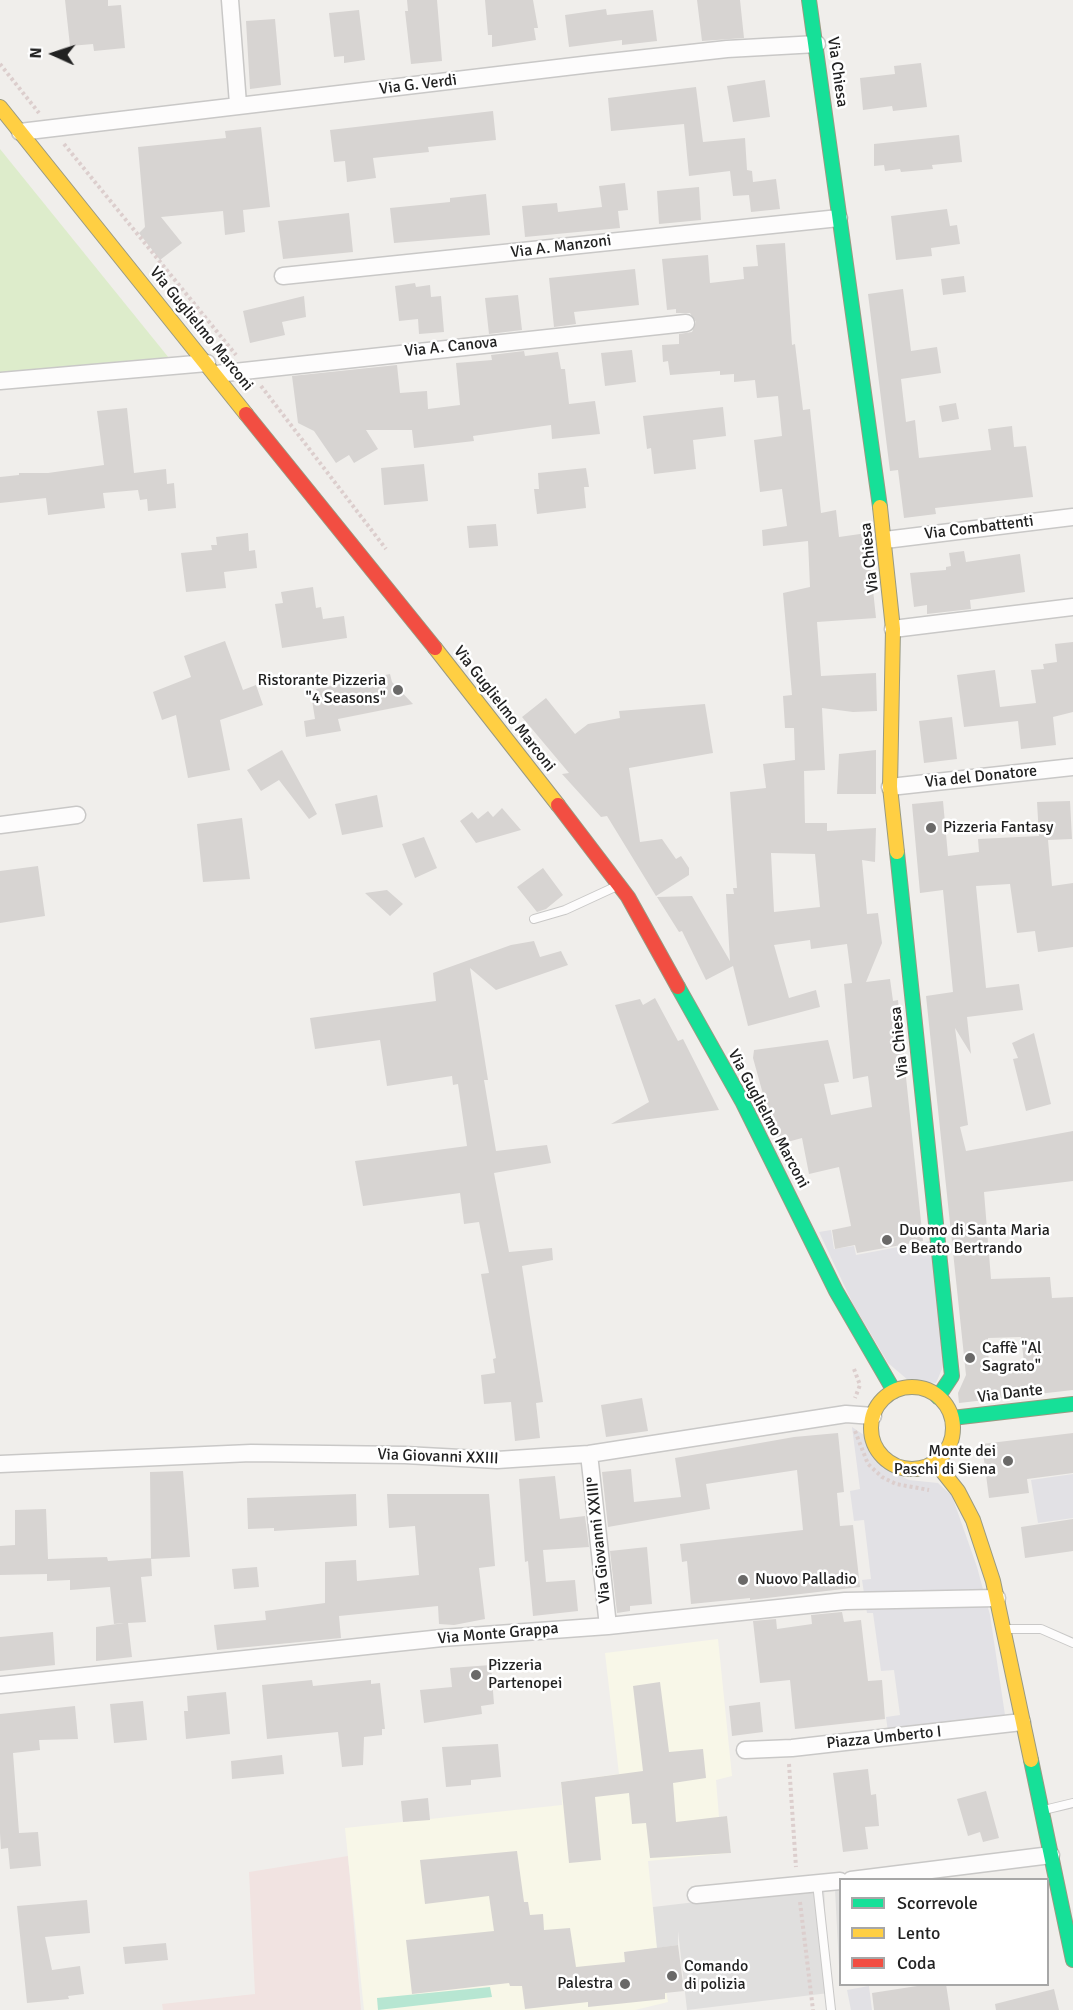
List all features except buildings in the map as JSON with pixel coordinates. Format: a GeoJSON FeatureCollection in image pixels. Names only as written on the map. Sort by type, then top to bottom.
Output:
{"type":"FeatureCollection","features":[{"type":"Feature","properties":{"kind":"street"},"geometry":{"type":"LineString","coordinates":[[230,0],[238,104]]}},
{"type":"Feature","properties":{"kind":"street","name":"Via Chiesa"},"geometry":{"type":"LineString","coordinates":[[809,0],[885,540],[893,629],[890,787],[952,1376],[938,1397]]}},
{"type":"Feature","properties":{"kind":"street","name":"Via G. Verdi"},"geometry":{"type":"LineString","coordinates":[[20,132],[238,104],[727,49],[817,44]]}},
{"type":"Feature","properties":{"kind":"street","name":"Via Guglielmo Marconi"},"geometry":{"type":"LineString","coordinates":[[0,107],[505,735],[619,886],[742,1101],[836,1291],[894,1391]]}},
{"type":"Feature","properties":{"kind":"street","name":"Via A. Manzoni"},"geometry":{"type":"LineString","coordinates":[[283,276],[838,218]]}},
{"type":"Feature","properties":{"kind":"street","name":"Via A. Canova"},"geometry":{"type":"LineString","coordinates":[[0,381],[212,369],[686,323]]}},
{"type":"Feature","properties":{"kind":"street","name":"Via Combattenti"},"geometry":{"type":"LineString","coordinates":[[885,540],[1073,517]]}},
{"type":"Feature","properties":{"kind":"street"},"geometry":{"type":"LineString","coordinates":[[893,629],[1073,607]]}},
{"type":"Feature","properties":{"kind":"street","name":"Via del Donatore"},"geometry":{"type":"LineString","coordinates":[[890,787],[1073,767]]}},
{"type":"Feature","properties":{"kind":"street"},"geometry":{"type":"LineString","coordinates":[[0,825],[77,815]]}},
{"type":"Feature","properties":{"kind":"street"},"geometry":{"type":"LineString","coordinates":[[917,1387],[938,1397],[952,1418],[950,1442],[935,1462],[911,1469],[888,1461],[873,1441],[873,1416],[878,1406],[894,1391],[917,1387]]}},
{"type":"Feature","properties":{"kind":"street","name":"Via Dante"},"geometry":{"type":"LineString","coordinates":[[952,1418],[1073,1404]]}},
{"type":"Feature","properties":{"kind":"street","name":"Via Giovanni XXIII"},"geometry":{"type":"LineString","coordinates":[[0,1464],[251,1453],[405,1455],[497,1461],[589,1454],[846,1414],[873,1416]]}},
{"type":"Feature","properties":{"kind":"street","name":"Via Giovanni XXIII°"},"geometry":{"type":"LineString","coordinates":[[589,1454],[608,1626]]}},
{"type":"Feature","properties":{"kind":"street"},"geometry":{"type":"LineString","coordinates":[[935,1462],[958,1491],[973,1520],[997,1598],[1073,1960]]}},
{"type":"Feature","properties":{"kind":"street","name":"Via Monte Grappa"},"geometry":{"type":"LineString","coordinates":[[0,1685],[442,1638],[608,1626],[845,1601],[997,1598]]}},
{"type":"Feature","properties":{"kind":"street","name":"Piazza Umberto I"},"geometry":{"type":"LineString","coordinates":[[745,1750],[792,1748],[1022,1722]]}},
{"type":"Feature","properties":{"kind":"street"},"geometry":{"type":"LineString","coordinates":[[867,1878],[1051,1855]]}},
{"type":"Feature","properties":{"kind":"street"},"geometry":{"type":"LineString","coordinates":[[696,1895],[839,1881]]}},
{"type":"Feature","properties":{"kind":"lane"},"geometry":{"type":"LineString","coordinates":[[534,919],[565,910],[619,886]]}},
{"type":"Feature","properties":{"kind":"lane"},"geometry":{"type":"LineString","coordinates":[[1003,1629],[1041,1629],[1073,1643]]}},
{"type":"Feature","properties":{"kind":"lane"},"geometry":{"type":"LineString","coordinates":[[1042,1810],[1073,1803]]}},
{"type":"Feature","properties":{"kind":"lane"},"geometry":{"type":"LineString","coordinates":[[817,1883],[831,2010]]}},
{"type":"Feature","properties":{"kind":"shaded area"},"geometry":{"type":"Polygon","coordinates":[[[831,1230],[834,1249],[854,1246],[856,1255],[935,1240],[945,1362],[936,1383],[908,1380],[888,1363],[853,1304],[819,1232],[831,1230]]]}},
{"type":"Feature","properties":{"kind":"shaded area"},"geometry":{"type":"Polygon","coordinates":[[[852,1427],[864,1435],[883,1468],[909,1480],[938,1483],[952,1496],[977,1567],[990,1615],[1005,1715],[1003,1718],[888,1732],[886,1717],[900,1715],[894,1670],[881,1671],[873,1613],[867,1613],[862,1580],[871,1579],[864,1520],[854,1521],[850,1491],[860,1489],[852,1427]]]}},
{"type":"Feature","properties":{"kind":"shaded area"},"geometry":{"type":"Polygon","coordinates":[[[1073,1474],[1073,1518],[1038,1523],[1031,1480],[1073,1474]]]}},
{"type":"Feature","properties":{"kind":"shaded area"},"geometry":{"type":"Polygon","coordinates":[[[718,1639],[732,1776],[716,1780],[719,1817],[727,1816],[731,1853],[648,1861],[657,1948],[624,1952],[661,1958],[668,2002],[635,2010],[364,2010],[345,1828],[562,1805],[561,1782],[619,1774],[605,1653],[718,1639]]]}},
{"type":"Feature","properties":{"kind":"shaded area"},"geometry":{"type":"Polygon","coordinates":[[[348,1856],[361,2010],[163,2010],[162,2004],[255,1994],[249,1872],[348,1856]]]}},
{"type":"Feature","properties":{"kind":"shaded area"},"geometry":{"type":"Polygon","coordinates":[[[824,1887],[829,1993],[687,2010],[678,1931],[678,1945],[657,1948],[653,1907],[824,1887]]]}},
{"type":"Feature","properties":{"kind":"shaded area"},"geometry":{"type":"Polygon","coordinates":[[[839,1888],[839,1967],[835,1889],[839,1888]]]}},
{"type":"Feature","properties":{"kind":"shaded area"},"geometry":{"type":"Polygon","coordinates":[[[869,1986],[872,2010],[851,2010],[847,1990],[869,1986]]]}},
{"type":"Feature","properties":{"kind":"green space"},"geometry":{"type":"Polygon","coordinates":[[[0,149],[169,358],[0,375],[0,149]]]}},
{"type":"Feature","properties":{"kind":"green space"},"geometry":{"type":"Polygon","coordinates":[[[490,1987],[492,1997],[378,2010],[377,1998],[490,1987]]]}},
{"type":"Feature","properties":{"kind":"traffic: fast"},"geometry":{"type":"LineString","coordinates":[[809,0],[880,507]]}},
{"type":"Feature","properties":{"kind":"traffic: fast"},"geometry":{"type":"LineString","coordinates":[[897,852],[952,1376],[938,1397]]}},
{"type":"Feature","properties":{"kind":"traffic: fast"},"geometry":{"type":"LineString","coordinates":[[678,987],[742,1101],[836,1291],[894,1391]]}},
{"type":"Feature","properties":{"kind":"traffic: fast"},"geometry":{"type":"LineString","coordinates":[[952,1418],[1073,1404]]}},
{"type":"Feature","properties":{"kind":"traffic: fast"},"geometry":{"type":"LineString","coordinates":[[1031,1760],[1073,1960]]}},
{"type":"Feature","properties":{"kind":"traffic: slow"},"geometry":{"type":"LineString","coordinates":[[0,107],[246,414]]}},
{"type":"Feature","properties":{"kind":"traffic: slow"},"geometry":{"type":"LineString","coordinates":[[880,507],[893,629],[890,787],[897,852]]}},
{"type":"Feature","properties":{"kind":"traffic: slow"},"geometry":{"type":"LineString","coordinates":[[435,648],[558,805]]}},
{"type":"Feature","properties":{"kind":"traffic: slow"},"geometry":{"type":"LineString","coordinates":[[912,1387],[928,1391],[941,1399],[949,1412],[953,1428],[949,1444],[941,1457],[928,1465],[912,1469],[896,1465],[883,1457],[875,1444],[871,1428],[875,1412],[883,1399],[896,1391],[912,1387]]}},
{"type":"Feature","properties":{"kind":"traffic: slow"},"geometry":{"type":"LineString","coordinates":[[935,1462],[958,1491],[973,1520],[993,1581],[1031,1760]]}},
{"type":"Feature","properties":{"kind":"traffic: jam"},"geometry":{"type":"LineString","coordinates":[[246,414],[435,648]]}},
{"type":"Feature","properties":{"kind":"traffic: jam"},"geometry":{"type":"LineString","coordinates":[[558,805],[628,897],[678,987]]}},
{"type":"Feature","properties":{"kind":"place","name":"Ristorante Pizzeria \"4 Seasons\""},"geometry":{"type":"Point","coordinates":[398,690]}},
{"type":"Feature","properties":{"kind":"place","name":"Pizzeria Fantasy"},"geometry":{"type":"Point","coordinates":[931,828]}},
{"type":"Feature","properties":{"kind":"place","name":"Duomo di Santa Maria e Beato Bertrando"},"geometry":{"type":"Point","coordinates":[887,1240]}},
{"type":"Feature","properties":{"kind":"place","name":"Caffè \"Al Sagrato\""},"geometry":{"type":"Point","coordinates":[970,1358]}},
{"type":"Feature","properties":{"kind":"place","name":"Monte dei Paschi di Siena"},"geometry":{"type":"Point","coordinates":[1008,1461]}},
{"type":"Feature","properties":{"kind":"place","name":"Nuovo Palladio"},"geometry":{"type":"Point","coordinates":[743,1580]}},
{"type":"Feature","properties":{"kind":"place","name":"Pizzeria Partenopei"},"geometry":{"type":"Point","coordinates":[476,1675]}},
{"type":"Feature","properties":{"kind":"place","name":"Comando di polizia"},"geometry":{"type":"Point","coordinates":[672,1976]}},
{"type":"Feature","properties":{"kind":"place","name":"Palestra"},"geometry":{"type":"Point","coordinates":[625,1984]}}]}
